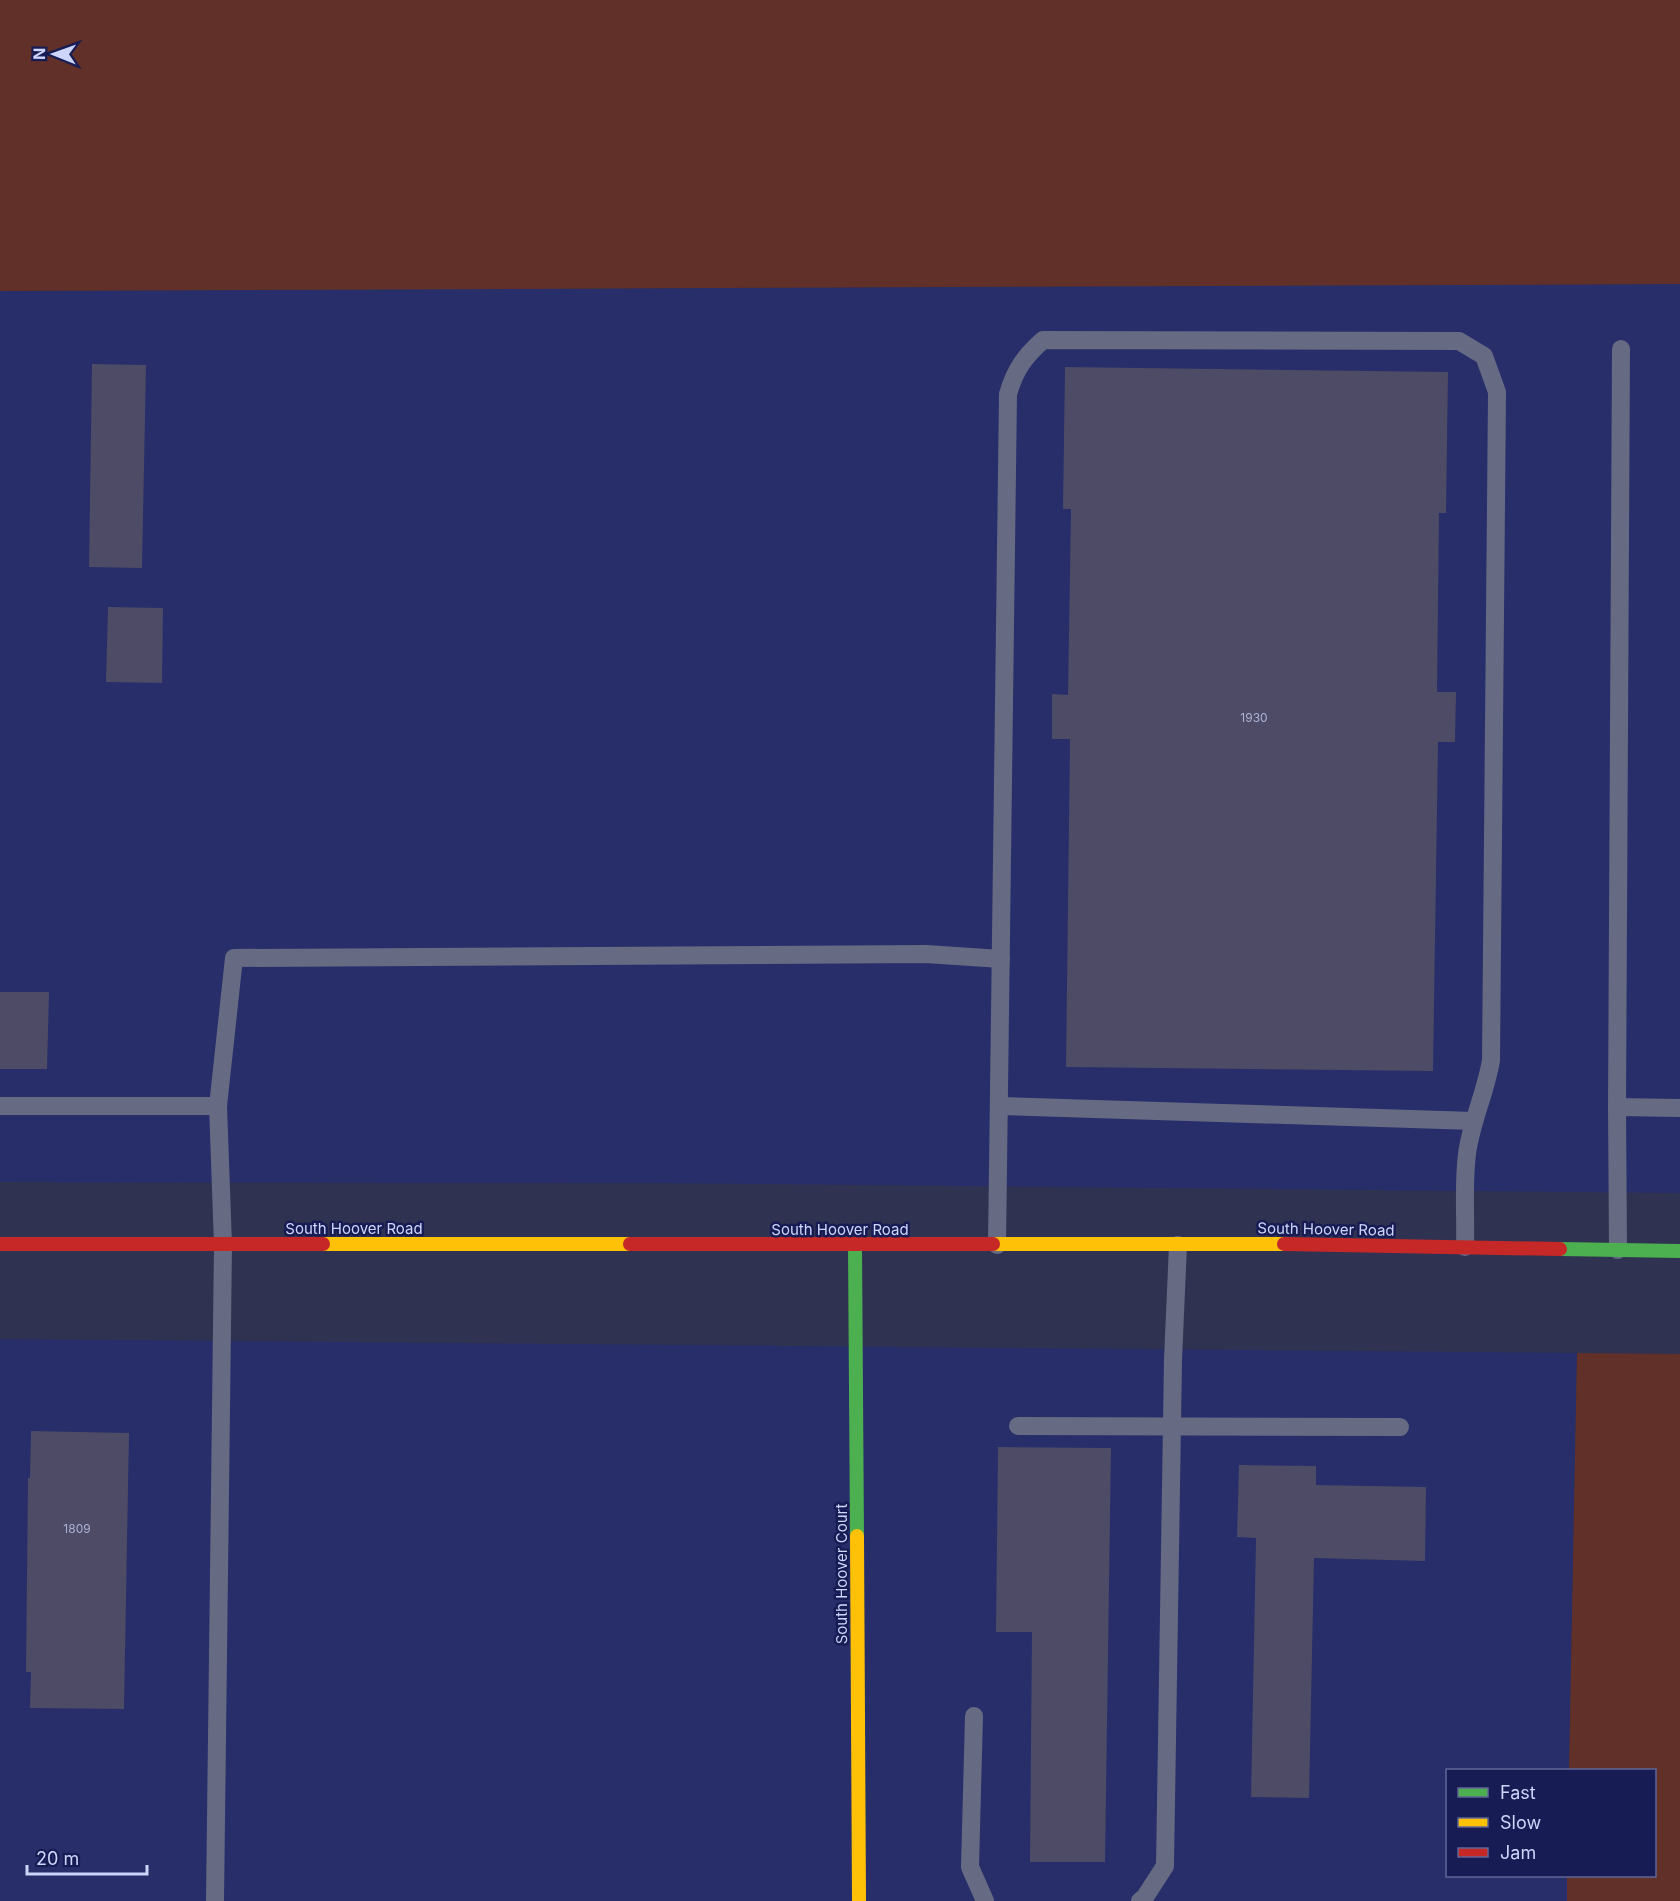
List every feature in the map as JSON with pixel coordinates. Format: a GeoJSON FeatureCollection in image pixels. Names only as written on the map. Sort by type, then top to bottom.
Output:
{"type":"FeatureCollection","features":[{"type":"Feature","properties":{"kind":"street","name":"South Hoover Road"},"geometry":{"type":"LineString","coordinates":[[0,1244],[1178,1245],[1680,1251]]}},
{"type":"Feature","properties":{"kind":"street","name":"South Hoover Court"},"geometry":{"type":"LineString","coordinates":[[855,1246],[859,1901]]}},
{"type":"Feature","properties":{"kind":"lane"},"geometry":{"type":"LineString","coordinates":[[997,1245],[1008,394],[1015,370],[1027,354],[1043,340],[1459,341],[1484,356],[1497,392],[1491,1060],[1487,1086],[1474,1121],[1466,1155],[1466,1247]]}},
{"type":"Feature","properties":{"kind":"lane"},"geometry":{"type":"LineString","coordinates":[[1618,1250],[1621,349]]}},
{"type":"Feature","properties":{"kind":"lane"},"geometry":{"type":"LineString","coordinates":[[215,1901],[223,1245],[219,1106],[234,958],[926,954],[1001,959]]}},
{"type":"Feature","properties":{"kind":"lane"},"geometry":{"type":"LineString","coordinates":[[0,1106],[219,1106]]}},
{"type":"Feature","properties":{"kind":"lane"},"geometry":{"type":"LineString","coordinates":[[999,1106],[1474,1121]]}},
{"type":"Feature","properties":{"kind":"lane"},"geometry":{"type":"LineString","coordinates":[[1617,1107],[1680,1108]]}},
{"type":"Feature","properties":{"kind":"lane"},"geometry":{"type":"LineString","coordinates":[[1140,1901],[1165,1866],[1172,1426],[1178,1245]]}},
{"type":"Feature","properties":{"kind":"lane"},"geometry":{"type":"LineString","coordinates":[[1018,1426],[1400,1427]]}},
{"type":"Feature","properties":{"kind":"lane"},"geometry":{"type":"LineString","coordinates":[[974,1716],[970,1867],[985,1901]]}},
{"type":"Feature","properties":{"kind":"shaded area"},"geometry":{"type":"Polygon","coordinates":[[[0,0],[1680,0],[1680,284],[0,291],[0,0]]]}},
{"type":"Feature","properties":{"kind":"shaded area"},"geometry":{"type":"Polygon","coordinates":[[[1680,284],[1680,1193],[655,1183],[0,1182],[0,291],[1680,284]]]}},
{"type":"Feature","properties":{"kind":"shaded area"},"geometry":{"type":"Polygon","coordinates":[[[0,1339],[1577,1353],[1569,1769],[1446,1769],[1446,1877],[1567,1877],[1567,1901],[0,1901],[0,1339]]]}},
{"type":"Feature","properties":{"kind":"shaded area"},"geometry":{"type":"Polygon","coordinates":[[[1577,1353],[1680,1354],[1680,1901],[1567,1901],[1567,1877],[1656,1877],[1656,1769],[1569,1769],[1577,1353]]]}},
{"type":"Feature","properties":{"kind":"building"},"geometry":{"type":"Polygon","coordinates":[[[92,364],[146,365],[142,568],[89,567],[92,364]]]}},
{"type":"Feature","properties":{"kind":"building"},"geometry":{"type":"Polygon","coordinates":[[[1065,367],[1448,372],[1446,513],[1439,513],[1437,692],[1456,692],[1455,742],[1438,742],[1433,1071],[1066,1067],[1070,739],[1052,739],[1052,694],[1068,695],[1071,509],[1063,509],[1065,367]]]}},
{"type":"Feature","properties":{"kind":"building"},"geometry":{"type":"Polygon","coordinates":[[[108,607],[163,608],[162,683],[106,682],[108,607]]]}},
{"type":"Feature","properties":{"kind":"building"},"geometry":{"type":"Polygon","coordinates":[[[0,992],[49,992],[47,1069],[0,1069],[0,992]]]}},
{"type":"Feature","properties":{"kind":"building"},"geometry":{"type":"Polygon","coordinates":[[[31,1431],[129,1433],[124,1709],[30,1708],[31,1672],[26,1672],[28,1478],[30,1478],[31,1431]]]}},
{"type":"Feature","properties":{"kind":"building"},"geometry":{"type":"Polygon","coordinates":[[[998,1447],[1111,1448],[1105,1862],[1030,1862],[1032,1632],[996,1632],[998,1447]]]}},
{"type":"Feature","properties":{"kind":"building"},"geometry":{"type":"Polygon","coordinates":[[[1239,1465],[1316,1466],[1316,1485],[1426,1487],[1425,1561],[1314,1558],[1309,1798],[1251,1797],[1256,1538],[1237,1537],[1239,1465]]]}},
{"type":"Feature","properties":{"kind":"traffic: fast"},"geometry":{"type":"LineString","coordinates":[[855,1246],[857,1536]]}},
{"type":"Feature","properties":{"kind":"traffic: fast"},"geometry":{"type":"LineString","coordinates":[[1560,1249],[1680,1251]]}},
{"type":"Feature","properties":{"kind":"traffic: slow"},"geometry":{"type":"LineString","coordinates":[[323,1244],[630,1244]]}},
{"type":"Feature","properties":{"kind":"traffic: slow"},"geometry":{"type":"LineString","coordinates":[[993,1244],[1284,1244]]}},
{"type":"Feature","properties":{"kind":"traffic: slow"},"geometry":{"type":"LineString","coordinates":[[857,1536],[859,1901]]}},
{"type":"Feature","properties":{"kind":"traffic: jam"},"geometry":{"type":"LineString","coordinates":[[0,1244],[323,1244]]}},
{"type":"Feature","properties":{"kind":"traffic: jam"},"geometry":{"type":"LineString","coordinates":[[630,1244],[993,1244]]}},
{"type":"Feature","properties":{"kind":"traffic: jam"},"geometry":{"type":"LineString","coordinates":[[1284,1244],[1560,1249]]}}]}
